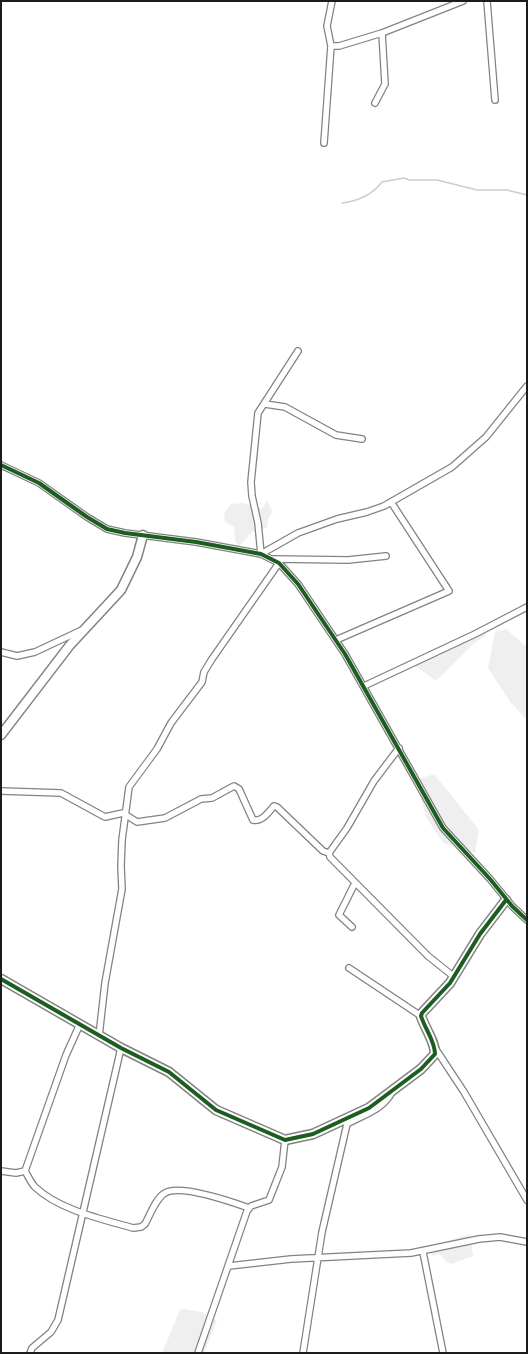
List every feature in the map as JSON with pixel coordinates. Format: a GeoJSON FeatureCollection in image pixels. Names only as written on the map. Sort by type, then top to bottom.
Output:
{"type":"FeatureCollection","features":[{"type":"Feature","properties":{"kind":"street"},"geometry":{"type":"LineString","coordinates":[[324,143],[331,46],[327,26],[332,1]]}},
{"type":"Feature","properties":{"kind":"street"},"geometry":{"type":"LineString","coordinates":[[331,46],[339,46],[382,33],[463,1]]}},
{"type":"Feature","properties":{"kind":"street"},"geometry":{"type":"LineString","coordinates":[[487,1],[495,100]]}},
{"type":"Feature","properties":{"kind":"street"},"geometry":{"type":"LineString","coordinates":[[375,103],[385,84],[382,33]]}},
{"type":"Feature","properties":{"kind":"street"},"geometry":{"type":"LineString","coordinates":[[261,554],[251,482],[258,413],[298,351]]}},
{"type":"Feature","properties":{"kind":"street"},"geometry":{"type":"LineString","coordinates":[[261,554],[298,533],[337,518],[367,512],[391,502],[452,467],[469,454],[486,437],[527,386]]}},
{"type":"Feature","properties":{"kind":"street"},"geometry":{"type":"LineString","coordinates":[[265,404],[285,407],[336,435],[362,439]]}},
{"type":"Feature","properties":{"kind":"street"},"geometry":{"type":"LineString","coordinates":[[1,465],[39,482],[101,526],[117,532],[261,554],[279,563],[298,584],[336,640],[364,686],[443,828],[506,900],[527,920]]}},
{"type":"Feature","properties":{"kind":"street"},"geometry":{"type":"LineString","coordinates":[[336,640],[449,591],[391,502]]}},
{"type":"Feature","properties":{"kind":"street"},"geometry":{"type":"LineString","coordinates":[[1,735],[40,682],[70,646],[121,590],[137,557],[143,535]]}},
{"type":"Feature","properties":{"kind":"street"},"geometry":{"type":"LineString","coordinates":[[272,559],[348,560],[386,556]]}},
{"type":"Feature","properties":{"kind":"street"},"geometry":{"type":"LineString","coordinates":[[99,1036],[105,983],[122,890],[121,852],[127,814],[129,787],[157,749],[171,723],[202,682],[204,672],[279,563]]}},
{"type":"Feature","properties":{"kind":"street"},"geometry":{"type":"LineString","coordinates":[[364,686],[475,634],[527,606]]}},
{"type":"Feature","properties":{"kind":"street"},"geometry":{"type":"LineString","coordinates":[[1,652],[16,656],[35,652],[86,629]]}},
{"type":"Feature","properties":{"kind":"street"},"geometry":{"type":"LineString","coordinates":[[329,853],[347,828],[374,781],[399,748]]}},
{"type":"Feature","properties":{"kind":"street"},"geometry":{"type":"LineString","coordinates":[[1,792],[24,791],[61,793],[105,817],[124,813],[137,822],[165,818],[201,799],[212,798],[234,786],[239,789],[254,820],[257,821],[263,818],[274,806],[277,807],[323,851],[329,853],[330,857],[355,884],[428,956],[453,976]]}},
{"type":"Feature","properties":{"kind":"street"},"geometry":{"type":"LineString","coordinates":[[352,928],[340,915],[355,884]]}},
{"type":"Feature","properties":{"kind":"street"},"geometry":{"type":"LineString","coordinates":[[421,1016],[427,1005],[450,983],[480,934],[506,900]]}},
{"type":"Feature","properties":{"kind":"street"},"geometry":{"type":"LineString","coordinates":[[349,968],[421,1016],[435,1048],[464,1092],[527,1200]]}},
{"type":"Feature","properties":{"kind":"street"},"geometry":{"type":"LineString","coordinates":[[1,979],[120,1048],[177,1077],[216,1110],[285,1140],[313,1134],[369,1108],[392,1092],[429,1060],[435,1054],[435,1048]]}},
{"type":"Feature","properties":{"kind":"street"},"geometry":{"type":"LineString","coordinates":[[25,1172],[66,1055],[80,1024]]}},
{"type":"Feature","properties":{"kind":"street"},"geometry":{"type":"LineString","coordinates":[[30,1353],[32,1348],[51,1332],[58,1320],[84,1213],[120,1048]]}},
{"type":"Feature","properties":{"kind":"street"},"geometry":{"type":"LineString","coordinates":[[303,1353],[328,1203],[347,1124],[376,1110],[388,1100],[392,1092]]}},
{"type":"Feature","properties":{"kind":"street"},"geometry":{"type":"LineString","coordinates":[[25,1172],[35,1186],[48,1196],[84,1213],[133,1228],[138,1228],[144,1224],[161,1196],[171,1191],[200,1193],[249,1208],[269,1200],[282,1167],[285,1140]]}},
{"type":"Feature","properties":{"kind":"street"},"geometry":{"type":"LineString","coordinates":[[1,1170],[16,1173],[25,1172]]}},
{"type":"Feature","properties":{"kind":"street"},"geometry":{"type":"LineString","coordinates":[[198,1353],[249,1208]]}},
{"type":"Feature","properties":{"kind":"street"},"geometry":{"type":"LineString","coordinates":[[229,1266],[318,1258],[423,1252],[485,1238],[500,1237],[527,1242]]}},
{"type":"Feature","properties":{"kind":"street"},"geometry":{"type":"LineString","coordinates":[[423,1252],[443,1353]]}},
{"type":"Feature","properties":{"kind":"shaded area"},"geometry":{"type":"Polygon","coordinates":[[[267,500],[272,512],[268,519],[267,528],[252,532],[239,546],[235,541],[234,527],[225,522],[224,514],[231,504],[244,503],[262,509],[267,500]]]}},
{"type":"Feature","properties":{"kind":"shaded area"},"geometry":{"type":"Polygon","coordinates":[[[506,629],[527,647],[527,720],[511,703],[488,668],[495,632],[506,629]]]}},
{"type":"Feature","properties":{"kind":"shaded area"},"geometry":{"type":"Polygon","coordinates":[[[480,631],[487,635],[474,643],[436,681],[413,664],[480,631]]]}},
{"type":"Feature","properties":{"kind":"shaded area"},"geometry":{"type":"Polygon","coordinates":[[[434,774],[479,830],[475,853],[443,843],[426,817],[416,780],[434,774]]]}},
{"type":"Feature","properties":{"kind":"shaded area"},"geometry":{"type":"Polygon","coordinates":[[[470,1234],[473,1256],[451,1264],[445,1261],[440,1254],[432,1256],[428,1247],[470,1234]]]}},
{"type":"Feature","properties":{"kind":"shaded area"},"geometry":{"type":"Polygon","coordinates":[[[184,1309],[202,1312],[217,1321],[204,1353],[162,1353],[180,1310],[184,1309]]]}},
{"type":"Feature","properties":{"kind":"waterway"},"geometry":{"type":"LineString","coordinates":[[342,203],[354,201],[364,197],[378,187],[382,182],[404,178],[409,180],[437,180],[477,190],[507,190],[527,195]]}},
{"type":"Feature","properties":{"kind":"cycle path"},"geometry":{"type":"LineString","coordinates":[[1,465],[39,483],[87,517],[107,529],[125,533],[196,542],[261,554],[279,563],[298,584],[345,654],[443,828],[490,879],[512,906],[527,920]]}},
{"type":"Feature","properties":{"kind":"cycle path"},"geometry":{"type":"LineString","coordinates":[[1,979],[121,1048],[169,1072],[216,1110],[285,1140],[313,1134],[369,1108],[421,1069],[435,1054],[432,1040],[421,1016],[422,1013],[450,983],[480,934],[506,900]]}}]}
